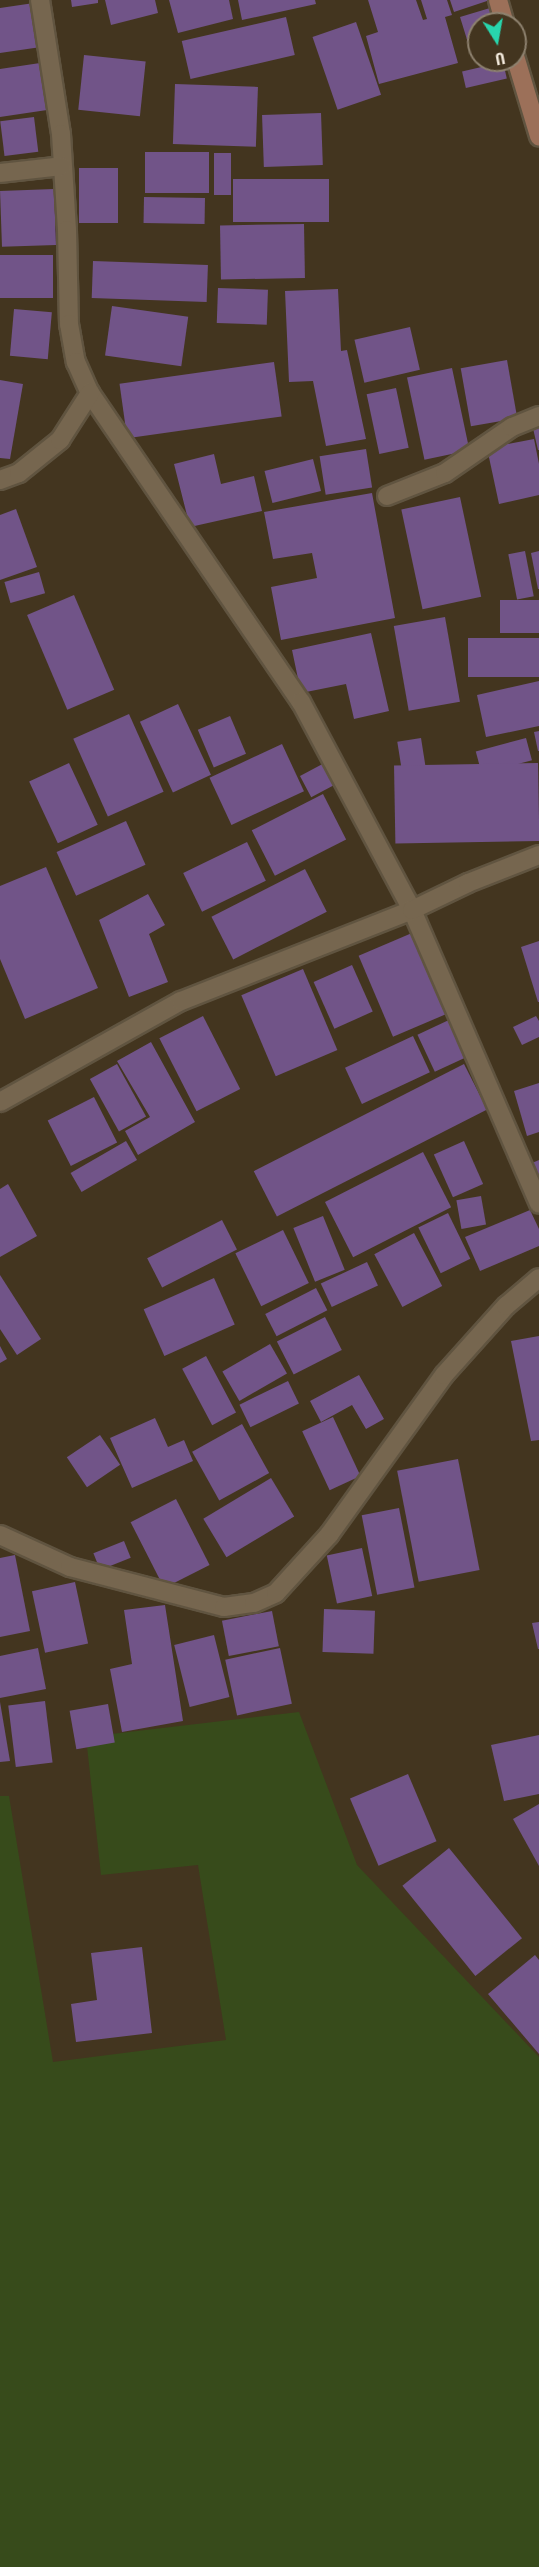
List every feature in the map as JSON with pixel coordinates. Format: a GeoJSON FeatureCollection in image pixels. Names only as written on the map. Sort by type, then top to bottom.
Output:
{"type":"FeatureCollection","features":[{"type":"Feature","properties":{"kind":"street"},"geometry":{"type":"LineString","coordinates":[[40,0],[60,134],[67,230],[69,324],[76,362],[90,393],[301,702],[412,910],[498,1103],[539,1204]]}},
{"type":"Feature","properties":{"kind":"street"},"geometry":{"type":"LineString","coordinates":[[520,72],[539,136]]}},
{"type":"Feature","properties":{"kind":"street"},"geometry":{"type":"LineString","coordinates":[[0,172],[62,166]]}},
{"type":"Feature","properties":{"kind":"street"},"geometry":{"type":"LineString","coordinates":[[0,480],[19,473],[60,440],[90,393]]}},
{"type":"Feature","properties":{"kind":"street"},"geometry":{"type":"LineString","coordinates":[[387,496],[445,473],[512,426],[539,416]]}},
{"type":"Feature","properties":{"kind":"street"},"geometry":{"type":"LineString","coordinates":[[0,1102],[181,1000],[412,910],[468,883],[539,855]]}},
{"type":"Feature","properties":{"kind":"street"},"geometry":{"type":"LineString","coordinates":[[0,1535],[70,1568],[224,1607],[254,1603],[276,1593],[329,1536],[444,1375],[506,1306],[539,1278]]}},
{"type":"Feature","properties":{"kind":"green space"},"geometry":{"type":"Polygon","coordinates":[[[299,1712],[357,1865],[539,2057],[539,2567],[0,2567],[0,1796],[9,1796],[53,2062],[226,2040],[198,1865],[101,1875],[86,1737],[299,1712]]]}},
{"type":"Feature","properties":{"kind":"building"},"geometry":{"type":"Polygon","coordinates":[[[71,0],[98,0],[98,3],[72,7],[71,0]]]}},
{"type":"Feature","properties":{"kind":"building"},"geometry":{"type":"Polygon","coordinates":[[[105,0],[155,0],[158,13],[111,25],[105,0]]]}},
{"type":"Feature","properties":{"kind":"building"},"geometry":{"type":"Polygon","coordinates":[[[169,0],[229,0],[233,19],[178,33],[169,0]]]}},
{"type":"Feature","properties":{"kind":"building"},"geometry":{"type":"Polygon","coordinates":[[[238,0],[315,0],[316,4],[242,20],[238,0]]]}},
{"type":"Feature","properties":{"kind":"building"},"geometry":{"type":"Polygon","coordinates":[[[368,0],[416,0],[423,20],[427,19],[421,0],[447,0],[452,15],[445,17],[458,63],[379,84],[366,36],[378,32],[368,0]]]}},
{"type":"Feature","properties":{"kind":"building"},"geometry":{"type":"Polygon","coordinates":[[[450,0],[490,0],[454,12],[450,0]]]}},
{"type":"Feature","properties":{"kind":"building"},"geometry":{"type":"Polygon","coordinates":[[[34,3],[41,47],[0,53],[0,8],[34,3]]]}},
{"type":"Feature","properties":{"kind":"building"},"geometry":{"type":"Polygon","coordinates":[[[490,8],[491,12],[477,12],[490,8]]]}},
{"type":"Feature","properties":{"kind":"building"},"geometry":{"type":"Polygon","coordinates":[[[467,15],[467,40],[460,17],[467,15]]]}},
{"type":"Feature","properties":{"kind":"building"},"geometry":{"type":"Polygon","coordinates":[[[286,17],[295,55],[191,79],[182,41],[286,17]]]}},
{"type":"Feature","properties":{"kind":"building"},"geometry":{"type":"Polygon","coordinates":[[[356,22],[381,95],[338,110],[313,37],[356,22]]]}},
{"type":"Feature","properties":{"kind":"building"},"geometry":{"type":"Polygon","coordinates":[[[84,55],[146,61],[140,116],[78,110],[84,55]]]}},
{"type":"Feature","properties":{"kind":"building"},"geometry":{"type":"Polygon","coordinates":[[[40,63],[47,110],[0,117],[0,69],[40,63]]]}},
{"type":"Feature","properties":{"kind":"building"},"geometry":{"type":"Polygon","coordinates":[[[462,71],[505,72],[507,79],[466,88],[462,71]]]}},
{"type":"Feature","properties":{"kind":"building"},"geometry":{"type":"Polygon","coordinates":[[[175,84],[258,87],[256,147],[173,144],[175,84]]]}},
{"type":"Feature","properties":{"kind":"building"},"geometry":{"type":"Polygon","coordinates":[[[321,113],[323,165],[264,167],[262,115],[321,113]]]}},
{"type":"Feature","properties":{"kind":"building"},"geometry":{"type":"Polygon","coordinates":[[[34,117],[38,152],[5,156],[0,121],[34,117]]]}},
{"type":"Feature","properties":{"kind":"building"},"geometry":{"type":"Polygon","coordinates":[[[145,152],[209,152],[209,193],[145,193],[145,152]]]}},
{"type":"Feature","properties":{"kind":"building"},"geometry":{"type":"Polygon","coordinates":[[[214,153],[231,153],[231,195],[214,195],[214,153]]]}},
{"type":"Feature","properties":{"kind":"building"},"geometry":{"type":"Polygon","coordinates":[[[79,168],[118,168],[118,223],[79,223],[79,168]]]}},
{"type":"Feature","properties":{"kind":"building"},"geometry":{"type":"Polygon","coordinates":[[[233,179],[329,179],[329,222],[233,222],[233,179]]]}},
{"type":"Feature","properties":{"kind":"building"},"geometry":{"type":"Polygon","coordinates":[[[54,189],[56,245],[2,247],[0,191],[54,189]]]}},
{"type":"Feature","properties":{"kind":"building"},"geometry":{"type":"Polygon","coordinates":[[[144,197],[205,198],[205,224],[144,223],[144,197]]]}},
{"type":"Feature","properties":{"kind":"building"},"geometry":{"type":"Polygon","coordinates":[[[304,224],[305,278],[221,279],[220,225],[304,224]]]}},
{"type":"Feature","properties":{"kind":"building"},"geometry":{"type":"Polygon","coordinates":[[[0,255],[53,255],[53,298],[0,298],[0,255]]]}},
{"type":"Feature","properties":{"kind":"building"},"geometry":{"type":"Polygon","coordinates":[[[93,261],[208,265],[207,302],[92,298],[93,261]]]}},
{"type":"Feature","properties":{"kind":"building"},"geometry":{"type":"Polygon","coordinates":[[[218,288],[268,290],[267,325],[217,323],[218,288]]]}},
{"type":"Feature","properties":{"kind":"building"},"geometry":{"type":"Polygon","coordinates":[[[338,289],[341,351],[347,350],[366,439],[326,446],[313,381],[289,382],[285,291],[338,289]]]}},
{"type":"Feature","properties":{"kind":"building"},"geometry":{"type":"Polygon","coordinates":[[[112,306],[188,317],[181,366],[105,356],[112,306]]]}},
{"type":"Feature","properties":{"kind":"building"},"geometry":{"type":"Polygon","coordinates":[[[14,309],[52,312],[48,359],[10,356],[14,309]]]}},
{"type":"Feature","properties":{"kind":"building"},"geometry":{"type":"Polygon","coordinates":[[[410,327],[420,370],[364,383],[354,340],[410,327]]]}},
{"type":"Feature","properties":{"kind":"building"},"geometry":{"type":"Polygon","coordinates":[[[507,360],[517,418],[471,426],[461,368],[507,360]]]}},
{"type":"Feature","properties":{"kind":"building"},"geometry":{"type":"Polygon","coordinates":[[[274,362],[282,416],[127,438],[120,384],[274,362]]]}},
{"type":"Feature","properties":{"kind":"building"},"geometry":{"type":"Polygon","coordinates":[[[452,368],[469,450],[424,460],[407,378],[452,368]]]}},
{"type":"Feature","properties":{"kind":"building"},"geometry":{"type":"Polygon","coordinates":[[[0,380],[23,384],[10,459],[0,458],[0,380]]]}},
{"type":"Feature","properties":{"kind":"building"},"geometry":{"type":"Polygon","coordinates":[[[396,388],[409,448],[379,454],[367,394],[396,388]]]}},
{"type":"Feature","properties":{"kind":"building"},"geometry":{"type":"Polygon","coordinates":[[[539,423],[539,450],[538,450],[532,424],[539,423]]]}},
{"type":"Feature","properties":{"kind":"building"},"geometry":{"type":"Polygon","coordinates":[[[534,439],[539,464],[539,495],[499,504],[487,448],[534,439]]]}},
{"type":"Feature","properties":{"kind":"building"},"geometry":{"type":"Polygon","coordinates":[[[366,449],[372,488],[326,495],[320,456],[366,449]]]}},
{"type":"Feature","properties":{"kind":"building"},"geometry":{"type":"Polygon","coordinates":[[[214,454],[221,484],[254,476],[262,511],[190,527],[174,464],[214,454]]]}},
{"type":"Feature","properties":{"kind":"building"},"geometry":{"type":"Polygon","coordinates":[[[313,459],[321,491],[272,503],[264,471],[313,459]]]}},
{"type":"Feature","properties":{"kind":"building"},"geometry":{"type":"Polygon","coordinates":[[[372,493],[395,618],[281,640],[271,587],[317,578],[312,553],[273,559],[264,512],[372,493]]]}},
{"type":"Feature","properties":{"kind":"building"},"geometry":{"type":"Polygon","coordinates":[[[460,497],[481,597],[423,609],[401,509],[460,497]]]}},
{"type":"Feature","properties":{"kind":"building"},"geometry":{"type":"Polygon","coordinates":[[[16,509],[37,567],[0,580],[0,515],[16,509]]]}},
{"type":"Feature","properties":{"kind":"building"},"geometry":{"type":"Polygon","coordinates":[[[525,551],[534,596],[517,599],[508,554],[525,551]]]}},
{"type":"Feature","properties":{"kind":"building"},"geometry":{"type":"Polygon","coordinates":[[[539,551],[539,589],[538,589],[531,553],[539,551]]]}},
{"type":"Feature","properties":{"kind":"building"},"geometry":{"type":"Polygon","coordinates":[[[39,572],[45,593],[10,603],[4,582],[39,572]]]}},
{"type":"Feature","properties":{"kind":"building"},"geometry":{"type":"Polygon","coordinates":[[[74,595],[114,690],[67,710],[27,615],[74,595]]]}},
{"type":"Feature","properties":{"kind":"building"},"geometry":{"type":"Polygon","coordinates":[[[500,600],[539,600],[539,633],[500,633],[500,600]]]}},
{"type":"Feature","properties":{"kind":"building"},"geometry":{"type":"Polygon","coordinates":[[[445,617],[460,702],[409,711],[394,626],[445,617]]]}},
{"type":"Feature","properties":{"kind":"building"},"geometry":{"type":"Polygon","coordinates":[[[371,633],[389,711],[354,719],[346,684],[301,693],[292,650],[371,633]]]}},
{"type":"Feature","properties":{"kind":"building"},"geometry":{"type":"Polygon","coordinates":[[[468,638],[539,638],[539,677],[468,677],[468,638]]]}},
{"type":"Feature","properties":{"kind":"building"},"geometry":{"type":"Polygon","coordinates":[[[539,681],[539,726],[486,737],[477,695],[539,681]]]}},
{"type":"Feature","properties":{"kind":"building"},"geometry":{"type":"Polygon","coordinates":[[[178,704],[211,775],[173,792],[140,722],[178,704]]]}},
{"type":"Feature","properties":{"kind":"building"},"geometry":{"type":"Polygon","coordinates":[[[129,714],[164,792],[108,816],[73,739],[129,714]]]}},
{"type":"Feature","properties":{"kind":"building"},"geometry":{"type":"Polygon","coordinates":[[[230,716],[246,754],[214,767],[198,730],[230,716]]]}},
{"type":"Feature","properties":{"kind":"building"},"geometry":{"type":"Polygon","coordinates":[[[539,731],[539,751],[538,751],[534,732],[539,731]]]}},
{"type":"Feature","properties":{"kind":"building"},"geometry":{"type":"Polygon","coordinates":[[[421,738],[429,786],[405,790],[397,742],[421,738]]]}},
{"type":"Feature","properties":{"kind":"building"},"geometry":{"type":"Polygon","coordinates":[[[526,738],[532,760],[482,774],[476,751],[526,738]]]}},
{"type":"Feature","properties":{"kind":"building"},"geometry":{"type":"Polygon","coordinates":[[[282,744],[304,791],[231,825],[209,778],[282,744]]]}},
{"type":"Feature","properties":{"kind":"building"},"geometry":{"type":"Polygon","coordinates":[[[330,760],[341,781],[311,797],[300,776],[330,760]]]}},
{"type":"Feature","properties":{"kind":"building"},"geometry":{"type":"Polygon","coordinates":[[[69,763],[98,825],[58,843],[29,782],[69,763]]]}},
{"type":"Feature","properties":{"kind":"building"},"geometry":{"type":"Polygon","coordinates":[[[538,763],[539,841],[395,844],[394,766],[538,763]]]}},
{"type":"Feature","properties":{"kind":"building"},"geometry":{"type":"Polygon","coordinates":[[[323,794],[346,839],[275,876],[252,830],[323,794]]]}},
{"type":"Feature","properties":{"kind":"building"},"geometry":{"type":"Polygon","coordinates":[[[126,821],[146,865],[76,896],[57,852],[126,821]]]}},
{"type":"Feature","properties":{"kind":"building"},"geometry":{"type":"Polygon","coordinates":[[[247,842],[266,881],[202,912],[183,873],[247,842]]]}},
{"type":"Feature","properties":{"kind":"building"},"geometry":{"type":"Polygon","coordinates":[[[46,867],[98,988],[25,1019],[0,959],[0,886],[46,867]]]}},
{"type":"Feature","properties":{"kind":"building"},"geometry":{"type":"Polygon","coordinates":[[[305,869],[327,912],[233,959],[211,917],[305,869]]]}},
{"type":"Feature","properties":{"kind":"building"},"geometry":{"type":"Polygon","coordinates":[[[148,894],[165,925],[149,934],[168,982],[129,997],[99,920],[148,894]]]}},
{"type":"Feature","properties":{"kind":"building"},"geometry":{"type":"Polygon","coordinates":[[[412,933],[446,1014],[393,1037],[359,956],[412,933]]]}},
{"type":"Feature","properties":{"kind":"building"},"geometry":{"type":"Polygon","coordinates":[[[539,941],[539,1002],[538,1002],[521,947],[539,941]]]}},
{"type":"Feature","properties":{"kind":"building"},"geometry":{"type":"Polygon","coordinates":[[[352,965],[373,1012],[334,1029],[314,982],[352,965]]]}},
{"type":"Feature","properties":{"kind":"building"},"geometry":{"type":"Polygon","coordinates":[[[303,969],[337,1050],[276,1076],[241,995],[303,969]]]}},
{"type":"Feature","properties":{"kind":"building"},"geometry":{"type":"Polygon","coordinates":[[[203,1016],[240,1089],[197,1111],[159,1038],[203,1016]]]}},
{"type":"Feature","properties":{"kind":"building"},"geometry":{"type":"Polygon","coordinates":[[[536,1016],[539,1021],[539,1037],[522,1045],[513,1027],[536,1016]]]}},
{"type":"Feature","properties":{"kind":"building"},"geometry":{"type":"Polygon","coordinates":[[[451,1019],[468,1056],[435,1072],[417,1035],[451,1019]]]}},
{"type":"Feature","properties":{"kind":"building"},"geometry":{"type":"Polygon","coordinates":[[[413,1036],[430,1072],[362,1104],[345,1068],[413,1036]]]}},
{"type":"Feature","properties":{"kind":"building"},"geometry":{"type":"Polygon","coordinates":[[[151,1042],[195,1122],[138,1155],[125,1131],[150,1117],[117,1061],[151,1042]]]}},
{"type":"Feature","properties":{"kind":"building"},"geometry":{"type":"Polygon","coordinates":[[[117,1064],[146,1116],[119,1132],[90,1079],[117,1064]]]}},
{"type":"Feature","properties":{"kind":"building"},"geometry":{"type":"Polygon","coordinates":[[[464,1064],[487,1109],[277,1217],[254,1171],[464,1064]]]}},
{"type":"Feature","properties":{"kind":"building"},"geometry":{"type":"Polygon","coordinates":[[[539,1083],[539,1132],[527,1136],[514,1091],[539,1083]]]}},
{"type":"Feature","properties":{"kind":"building"},"geometry":{"type":"Polygon","coordinates":[[[94,1097],[117,1142],[71,1166],[48,1121],[94,1097]]]}},
{"type":"Feature","properties":{"kind":"building"},"geometry":{"type":"Polygon","coordinates":[[[126,1141],[137,1160],[82,1192],[71,1173],[126,1141]]]}},
{"type":"Feature","properties":{"kind":"building"},"geometry":{"type":"Polygon","coordinates":[[[464,1141],[483,1184],[453,1197],[434,1154],[464,1141]]]}},
{"type":"Feature","properties":{"kind":"building"},"geometry":{"type":"Polygon","coordinates":[[[423,1152],[451,1207],[353,1257],[325,1202],[423,1152]]]}},
{"type":"Feature","properties":{"kind":"building"},"geometry":{"type":"Polygon","coordinates":[[[539,1160],[539,1180],[532,1163],[539,1160]]]}},
{"type":"Feature","properties":{"kind":"building"},"geometry":{"type":"Polygon","coordinates":[[[8,1184],[37,1236],[0,1257],[0,1189],[8,1184]]]}},
{"type":"Feature","properties":{"kind":"building"},"geometry":{"type":"Polygon","coordinates":[[[481,1196],[486,1225],[461,1229],[456,1200],[481,1196]]]}},
{"type":"Feature","properties":{"kind":"building"},"geometry":{"type":"Polygon","coordinates":[[[530,1210],[539,1229],[539,1246],[480,1271],[465,1237],[530,1210]]]}},
{"type":"Feature","properties":{"kind":"building"},"geometry":{"type":"Polygon","coordinates":[[[448,1213],[470,1259],[441,1273],[418,1227],[448,1213]]]}},
{"type":"Feature","properties":{"kind":"building"},"geometry":{"type":"Polygon","coordinates":[[[323,1216],[345,1270],[315,1282],[293,1228],[323,1216]]]}},
{"type":"Feature","properties":{"kind":"building"},"geometry":{"type":"Polygon","coordinates":[[[222,1220],[237,1249],[162,1288],[147,1258],[222,1220]]]}},
{"type":"Feature","properties":{"kind":"building"},"geometry":{"type":"Polygon","coordinates":[[[283,1230],[309,1283],[261,1306],[235,1253],[283,1230]]]}},
{"type":"Feature","properties":{"kind":"building"},"geometry":{"type":"Polygon","coordinates":[[[414,1233],[442,1286],[402,1307],[374,1254],[414,1233]]]}},
{"type":"Feature","properties":{"kind":"building"},"geometry":{"type":"Polygon","coordinates":[[[367,1262],[378,1286],[332,1307],[321,1284],[367,1262]]]}},
{"type":"Feature","properties":{"kind":"building"},"geometry":{"type":"Polygon","coordinates":[[[0,1275],[41,1339],[17,1355],[0,1329],[0,1275]]]}},
{"type":"Feature","properties":{"kind":"building"},"geometry":{"type":"Polygon","coordinates":[[[214,1278],[235,1325],[164,1356],[144,1309],[214,1278]]]}},
{"type":"Feature","properties":{"kind":"building"},"geometry":{"type":"Polygon","coordinates":[[[316,1288],[327,1310],[277,1336],[265,1314],[316,1288]]]}},
{"type":"Feature","properties":{"kind":"building"},"geometry":{"type":"Polygon","coordinates":[[[325,1317],[342,1350],[294,1374],[277,1342],[325,1317]]]}},
{"type":"Feature","properties":{"kind":"building"},"geometry":{"type":"Polygon","coordinates":[[[539,1336],[539,1440],[531,1441],[511,1341],[539,1336]]]}},
{"type":"Feature","properties":{"kind":"building"},"geometry":{"type":"Polygon","coordinates":[[[270,1344],[287,1373],[239,1401],[222,1372],[270,1344]]]}},
{"type":"Feature","properties":{"kind":"building"},"geometry":{"type":"Polygon","coordinates":[[[0,1346],[7,1359],[0,1363],[0,1346]]]}},
{"type":"Feature","properties":{"kind":"building"},"geometry":{"type":"Polygon","coordinates":[[[206,1356],[236,1413],[212,1425],[182,1369],[206,1356]]]}},
{"type":"Feature","properties":{"kind":"building"},"geometry":{"type":"Polygon","coordinates":[[[359,1375],[384,1419],[366,1429],[352,1405],[321,1422],[310,1401],[359,1375]]]}},
{"type":"Feature","properties":{"kind":"building"},"geometry":{"type":"Polygon","coordinates":[[[288,1381],[299,1403],[250,1427],[239,1405],[288,1381]]]}},
{"type":"Feature","properties":{"kind":"building"},"geometry":{"type":"Polygon","coordinates":[[[333,1417],[360,1476],[330,1490],[302,1431],[333,1417]]]}},
{"type":"Feature","properties":{"kind":"building"},"geometry":{"type":"Polygon","coordinates":[[[155,1418],[168,1447],[184,1440],[193,1461],[132,1488],[110,1438],[155,1418]]]}},
{"type":"Feature","properties":{"kind":"building"},"geometry":{"type":"Polygon","coordinates":[[[242,1424],[269,1473],[219,1501],[192,1452],[242,1424]]]}},
{"type":"Feature","properties":{"kind":"building"},"geometry":{"type":"Polygon","coordinates":[[[100,1435],[120,1465],[87,1487],[67,1457],[100,1435]]]}},
{"type":"Feature","properties":{"kind":"building"},"geometry":{"type":"Polygon","coordinates":[[[458,1459],[480,1570],[419,1582],[397,1471],[458,1459]]]}},
{"type":"Feature","properties":{"kind":"building"},"geometry":{"type":"Polygon","coordinates":[[[271,1478],[294,1517],[226,1557],[203,1519],[271,1478]]]}},
{"type":"Feature","properties":{"kind":"building"},"geometry":{"type":"Polygon","coordinates":[[[176,1499],[210,1565],[164,1588],[131,1522],[176,1499]]]}},
{"type":"Feature","properties":{"kind":"building"},"geometry":{"type":"Polygon","coordinates":[[[399,1508],[414,1588],[377,1595],[362,1515],[399,1508]]]}},
{"type":"Feature","properties":{"kind":"building"},"geometry":{"type":"Polygon","coordinates":[[[124,1541],[131,1558],[100,1570],[93,1553],[124,1541]]]}},
{"type":"Feature","properties":{"kind":"building"},"geometry":{"type":"Polygon","coordinates":[[[362,1548],[372,1596],[337,1603],[327,1555],[362,1548]]]}},
{"type":"Feature","properties":{"kind":"building"},"geometry":{"type":"Polygon","coordinates":[[[15,1555],[30,1631],[0,1637],[0,1558],[15,1555]]]}},
{"type":"Feature","properties":{"kind":"building"},"geometry":{"type":"Polygon","coordinates":[[[75,1582],[88,1644],[45,1653],[32,1591],[75,1582]]]}},
{"type":"Feature","properties":{"kind":"building"},"geometry":{"type":"Polygon","coordinates":[[[165,1605],[183,1721],[122,1732],[110,1669],[132,1664],[124,1610],[165,1605]]]}},
{"type":"Feature","properties":{"kind":"building"},"geometry":{"type":"Polygon","coordinates":[[[324,1609],[375,1611],[373,1654],[322,1652],[324,1609]]]}},
{"type":"Feature","properties":{"kind":"building"},"geometry":{"type":"Polygon","coordinates":[[[272,1611],[279,1646],[229,1656],[222,1621],[272,1611]]]}},
{"type":"Feature","properties":{"kind":"building"},"geometry":{"type":"Polygon","coordinates":[[[539,1622],[539,1649],[538,1649],[532,1623],[539,1622]]]}},
{"type":"Feature","properties":{"kind":"building"},"geometry":{"type":"Polygon","coordinates":[[[214,1635],[229,1697],[190,1707],[174,1645],[214,1635]]]}},
{"type":"Feature","properties":{"kind":"building"},"geometry":{"type":"Polygon","coordinates":[[[38,1648],[46,1689],[0,1698],[0,1656],[38,1648]]]}},
{"type":"Feature","properties":{"kind":"building"},"geometry":{"type":"Polygon","coordinates":[[[280,1648],[292,1704],[237,1715],[225,1660],[280,1648]]]}},
{"type":"Feature","properties":{"kind":"building"},"geometry":{"type":"Polygon","coordinates":[[[45,1701],[53,1763],[16,1767],[8,1706],[45,1701]]]}},
{"type":"Feature","properties":{"kind":"building"},"geometry":{"type":"Polygon","coordinates":[[[0,1702],[10,1761],[0,1762],[0,1702]]]}},
{"type":"Feature","properties":{"kind":"building"},"geometry":{"type":"Polygon","coordinates":[[[108,1704],[115,1742],[76,1749],[70,1711],[108,1704]]]}},
{"type":"Feature","properties":{"kind":"building"},"geometry":{"type":"Polygon","coordinates":[[[539,1735],[539,1794],[504,1801],[491,1745],[539,1735]]]}},
{"type":"Feature","properties":{"kind":"building"},"geometry":{"type":"Polygon","coordinates":[[[408,1774],[437,1841],[379,1866],[350,1799],[408,1774]]]}},
{"type":"Feature","properties":{"kind":"building"},"geometry":{"type":"Polygon","coordinates":[[[539,1804],[539,1866],[513,1819],[539,1804]]]}},
{"type":"Feature","properties":{"kind":"building"},"geometry":{"type":"Polygon","coordinates":[[[449,1848],[522,1938],[475,1976],[402,1886],[449,1848]]]}},
{"type":"Feature","properties":{"kind":"building"},"geometry":{"type":"Polygon","coordinates":[[[142,1947],[152,2033],[76,2042],[71,2004],[97,2000],[91,1953],[142,1947]]]}},
{"type":"Feature","properties":{"kind":"building"},"geometry":{"type":"Polygon","coordinates":[[[535,1955],[539,1960],[539,2054],[488,1994],[535,1955]]]}}]}
